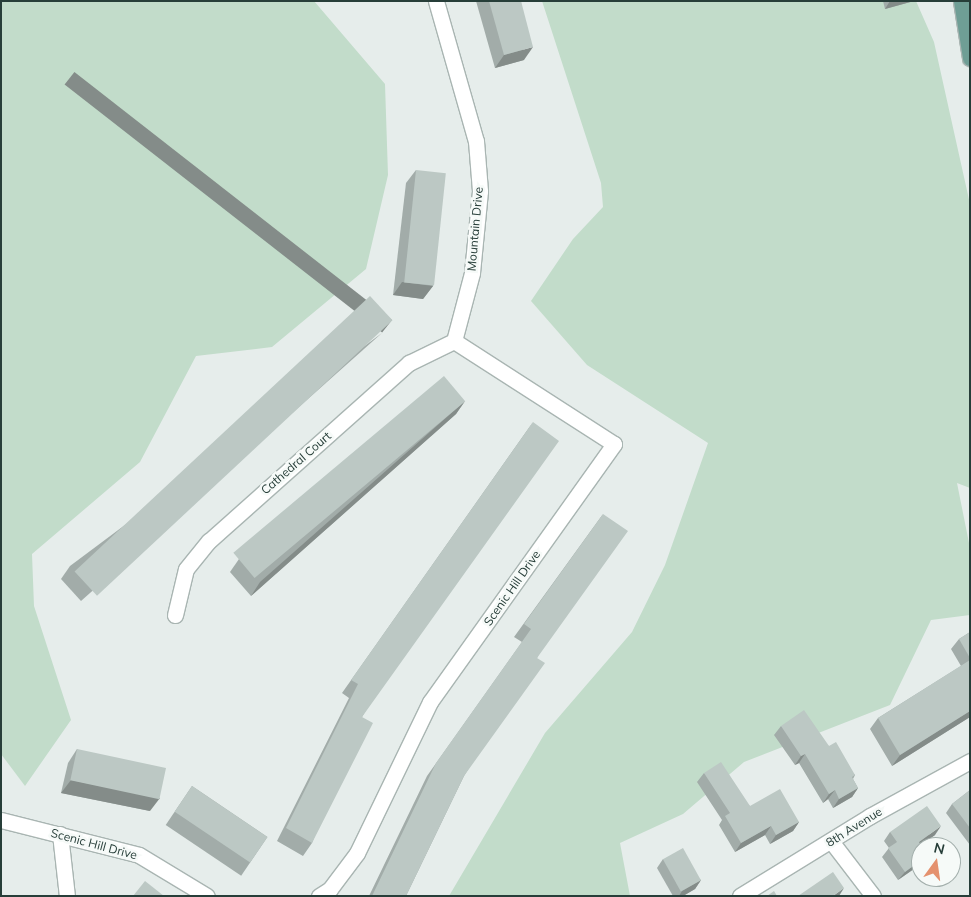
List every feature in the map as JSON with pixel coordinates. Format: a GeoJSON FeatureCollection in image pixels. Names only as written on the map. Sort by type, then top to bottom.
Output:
{"type":"FeatureCollection","features":[{"type":"Feature","properties":{"kind":"main road"},"geometry":{"type":"LineString","coordinates":[[961,1],[970,58]]}},
{"type":"Feature","properties":{"kind":"street","name":"Mountain Drive"},"geometry":{"type":"LineString","coordinates":[[436,1],[476,141],[480,191],[472,273],[454,341]]}},
{"type":"Feature","properties":{"kind":"street","name":"Cathedral Court"},"geometry":{"type":"LineString","coordinates":[[175,615],[186,568],[208,541],[409,363],[454,341]]}},
{"type":"Feature","properties":{"kind":"street","name":"Scenic Hill Drive"},"geometry":{"type":"LineString","coordinates":[[319,896],[330,889],[357,854],[430,702],[614,444],[454,341]]}},
{"type":"Feature","properties":{"kind":"street","name":"8th Avenue"},"geometry":{"type":"LineString","coordinates":[[740,896],[870,816],[970,761]]}},
{"type":"Feature","properties":{"kind":"street","name":"Scenic Hill Drive"},"geometry":{"type":"LineString","coordinates":[[1,820],[140,855],[207,896]]}},
{"type":"Feature","properties":{"kind":"street"},"geometry":{"type":"LineString","coordinates":[[60,834],[67,896]]}},
{"type":"Feature","properties":{"kind":"street"},"geometry":{"type":"LineString","coordinates":[[831,841],[872,896]]}},
{"type":"Feature","properties":{"kind":"green space"},"geometry":{"type":"Polygon","coordinates":[[[1,1],[314,1],[385,84],[388,175],[366,269],[272,347],[196,356],[140,462],[32,554],[34,606],[71,720],[25,786],[1,754],[1,1]]]}},
{"type":"Feature","properties":{"kind":"green space"},"geometry":{"type":"Polygon","coordinates":[[[542,1],[916,1],[934,42],[970,204],[970,488],[957,483],[970,548],[970,615],[931,620],[890,705],[744,762],[683,814],[620,843],[630,896],[449,896],[545,733],[632,632],[665,565],[708,443],[587,365],[531,301],[573,239],[603,207],[601,183],[542,1]]]}},
{"type":"Feature","properties":{"kind":"building"},"geometry":{"type":"Polygon","coordinates":[[[489,1],[521,1],[533,47],[504,55],[489,1]]]}},
{"type":"Feature","properties":{"kind":"building"},"geometry":{"type":"Polygon","coordinates":[[[416,170],[446,173],[434,286],[404,282],[416,170]]]}},
{"type":"Feature","properties":{"kind":"building"},"geometry":{"type":"Polygon","coordinates":[[[370,296],[393,320],[97,596],[75,572],[370,296]]]}},
{"type":"Feature","properties":{"kind":"building"},"geometry":{"type":"Polygon","coordinates":[[[444,376],[465,401],[255,578],[233,553],[444,376]]]}},
{"type":"Feature","properties":{"kind":"building"},"geometry":{"type":"Polygon","coordinates":[[[533,422],[559,441],[362,717],[373,723],[312,843],[286,828],[358,684],[351,680],[533,422]]]}},
{"type":"Feature","properties":{"kind":"building"},"geometry":{"type":"Polygon","coordinates":[[[603,514],[628,531],[537,658],[545,663],[464,776],[406,896],[372,896],[436,763],[531,629],[524,624],[603,514]]]}},
{"type":"Feature","properties":{"kind":"building"},"geometry":{"type":"Polygon","coordinates":[[[970,632],[970,658],[959,639],[970,632]]]}},
{"type":"Feature","properties":{"kind":"building"},"geometry":{"type":"Polygon","coordinates":[[[970,660],[970,711],[900,755],[878,718],[970,660]]]}},
{"type":"Feature","properties":{"kind":"building"},"geometry":{"type":"Polygon","coordinates":[[[804,710],[829,746],[836,742],[855,775],[852,777],[858,788],[839,799],[835,790],[829,794],[805,754],[801,756],[781,726],[804,710]]]}},
{"type":"Feature","properties":{"kind":"building"},"geometry":{"type":"Polygon","coordinates":[[[77,749],[166,768],[159,799],[70,780],[77,749]]]}},
{"type":"Feature","properties":{"kind":"building"},"geometry":{"type":"Polygon","coordinates":[[[721,762],[750,806],[780,789],[799,822],[776,835],[771,826],[741,843],[725,816],[730,813],[704,773],[721,762]]]}},
{"type":"Feature","properties":{"kind":"building"},"geometry":{"type":"Polygon","coordinates":[[[192,786],[267,837],[250,863],[175,812],[192,786]]]}},
{"type":"Feature","properties":{"kind":"building"},"geometry":{"type":"Polygon","coordinates":[[[970,790],[970,828],[952,804],[970,790]]]}},
{"type":"Feature","properties":{"kind":"building"},"geometry":{"type":"Polygon","coordinates":[[[927,806],[941,826],[926,837],[911,837],[911,868],[905,872],[888,848],[897,842],[890,832],[927,806]]]}},
{"type":"Feature","properties":{"kind":"building"},"geometry":{"type":"Polygon","coordinates":[[[683,848],[701,880],[681,892],[663,859],[683,848]]]}},
{"type":"Feature","properties":{"kind":"building"},"geometry":{"type":"Polygon","coordinates":[[[833,872],[844,888],[833,896],[798,896],[833,872]]]}},
{"type":"Feature","properties":{"kind":"building"},"geometry":{"type":"Polygon","coordinates":[[[145,881],[164,896],[133,896],[145,881]]]}},
{"type":"Feature","properties":{"kind":"building"},"geometry":{"type":"Polygon","coordinates":[[[774,891],[777,896],[767,896],[774,891]]]}}]}
